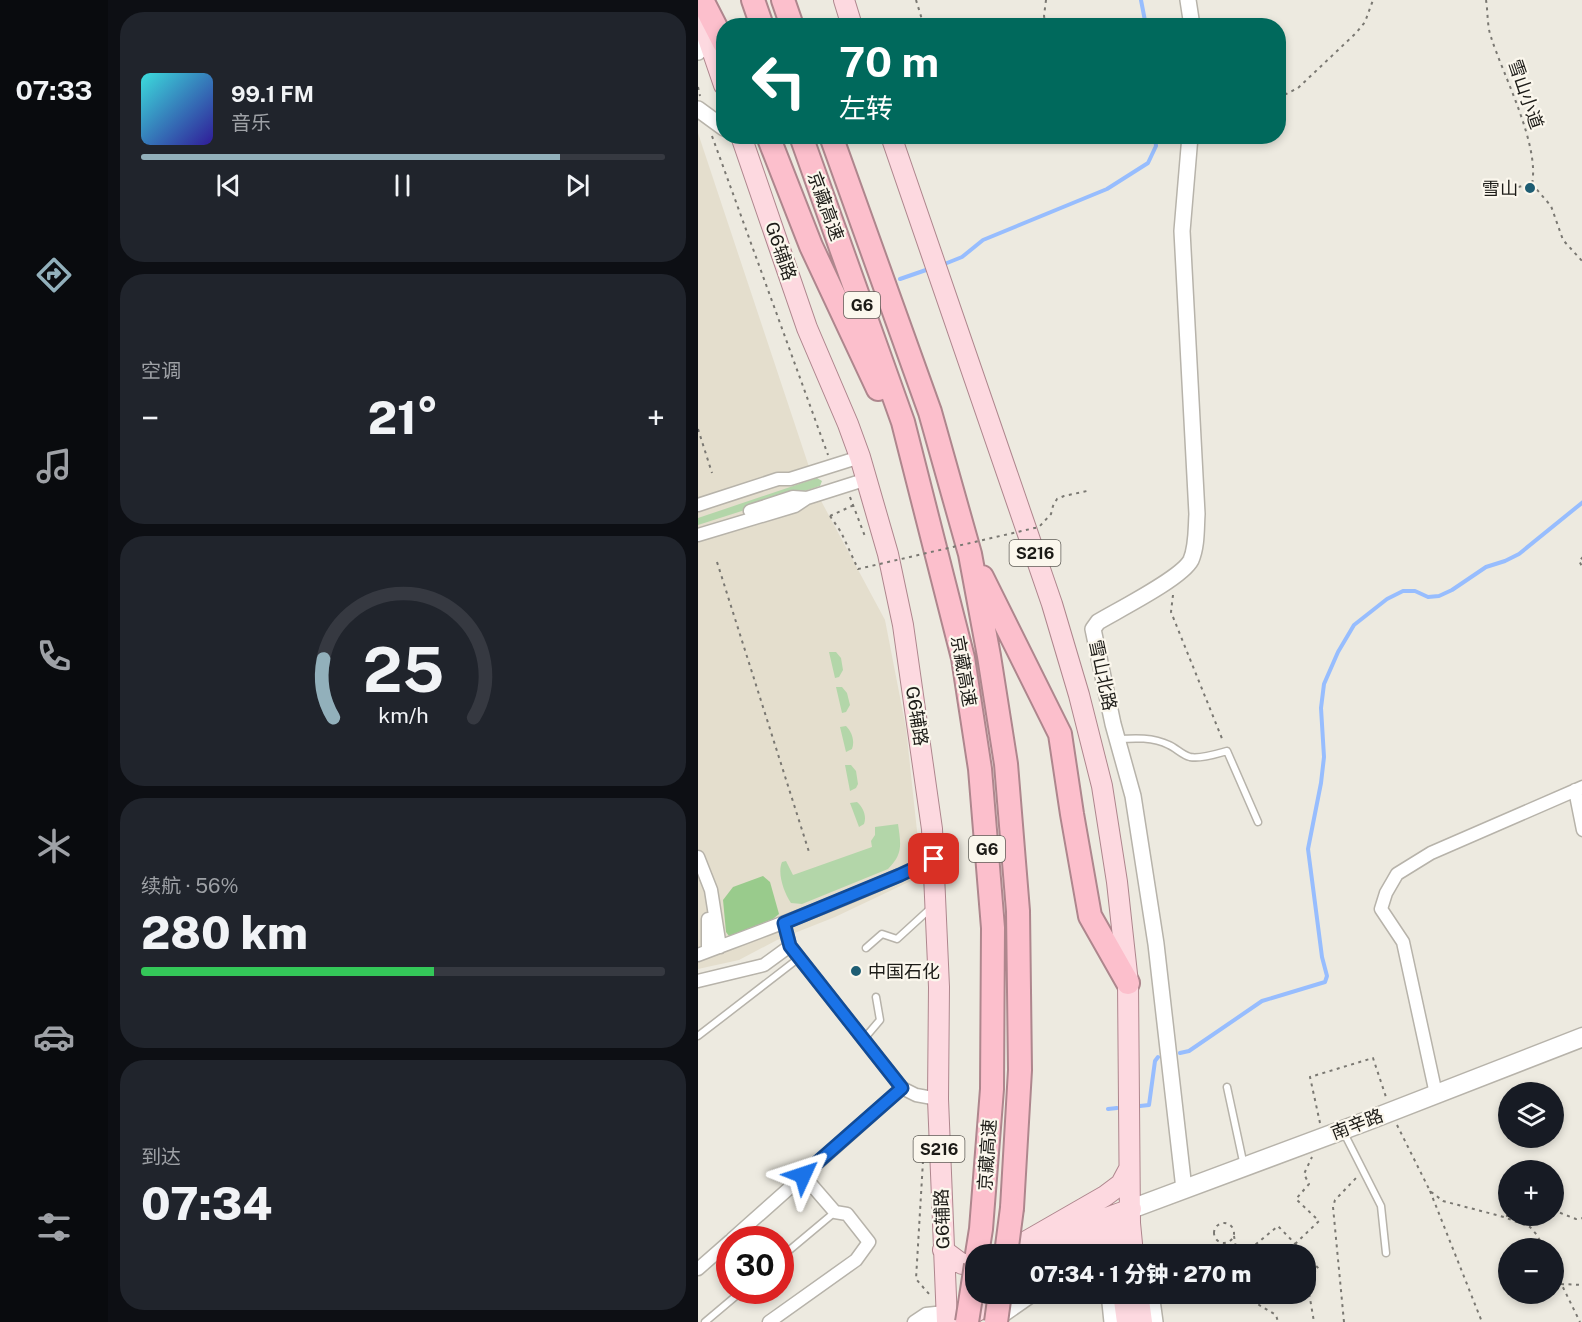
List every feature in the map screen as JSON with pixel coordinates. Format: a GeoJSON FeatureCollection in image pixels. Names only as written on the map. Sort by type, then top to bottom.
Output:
{"type":"FeatureCollection","features":[{"type":"Feature","properties":{"kind":"highway"},"geometry":{"type":"LineString","coordinates":[[753,0],[759,18]]}},
{"type":"Feature","properties":{"kind":"highway"},"geometry":{"type":"LineString","coordinates":[[783,0],[789,18]]}},
{"type":"Feature","properties":{"kind":"highway"},"geometry":{"type":"LineString","coordinates":[[700,9],[716,32]]}},
{"type":"Feature","properties":{"kind":"highway"},"geometry":{"type":"LineString","coordinates":[[771,144],[811,246],[918,475]]}},
{"type":"Feature","properties":{"kind":"highway","name":"京藏高速"},"geometry":{"type":"LineString","coordinates":[[804,144],[903,422],[963,658],[980,770],[992,916],[992,1089],[979,1244]]}},
{"type":"Feature","properties":{"kind":"highway"},"geometry":{"type":"LineString","coordinates":[[834,144],[930,411],[970,554],[1006,764],[1018,911],[1020,1070],[1012,1208],[1007,1244]]}},
{"type":"Feature","properties":{"kind":"highway"},"geometry":{"type":"LineString","coordinates":[[970,554],[1060,734],[1090,916],[1128,983]]}},
{"type":"Feature","properties":{"kind":"highway"},"geometry":{"type":"LineString","coordinates":[[966,1322],[969,1304]]}},
{"type":"Feature","properties":{"kind":"highway"},"geometry":{"type":"LineString","coordinates":[[996,1322],[998,1304]]}},
{"type":"Feature","properties":{"kind":"main road"},"geometry":{"type":"LineString","coordinates":[[844,0],[850,18]]}},
{"type":"Feature","properties":{"kind":"main road"},"geometry":{"type":"LineString","coordinates":[[700,9],[716,59]]}},
{"type":"Feature","properties":{"kind":"main road","name":"S216"},"geometry":{"type":"LineString","coordinates":[[894,144],[1022,514],[1079,695],[1102,786],[1117,882],[1128,983],[1129,1168],[1124,1221],[1119,1244]]}},
{"type":"Feature","properties":{"kind":"main road","name":"G6辅路"},"geometry":{"type":"LineString","coordinates":[[744,145],[807,328],[860,457],[888,554],[903,624],[920,734],[934,859],[939,987],[938,1099],[946,1319]]}},
{"type":"Feature","properties":{"kind":"main road","name":"南辛路"},"geometry":{"type":"LineString","coordinates":[[1124,1221],[1184,1189],[1583,1037]]}},
{"type":"Feature","properties":{"kind":"main road"},"geometry":{"type":"LineString","coordinates":[[1022,1244],[1105,1196],[1121,1184],[1129,1168]]}},
{"type":"Feature","properties":{"kind":"main road"},"geometry":{"type":"LineString","coordinates":[[1093,1244],[1124,1221]]}},
{"type":"Feature","properties":{"kind":"main road"},"geometry":{"type":"LineString","coordinates":[[1058,1244],[1093,1223],[1124,1221]]}},
{"type":"Feature","properties":{"kind":"main road","name":"S216"},"geometry":{"type":"LineString","coordinates":[[1124,1221],[1130,1244]]}},
{"type":"Feature","properties":{"kind":"main road"},"geometry":{"type":"LineString","coordinates":[[943,1250],[965,1264]]}},
{"type":"Feature","properties":{"kind":"main road"},"geometry":{"type":"LineString","coordinates":[[946,1319],[965,1303]]}},
{"type":"Feature","properties":{"kind":"main road"},"geometry":{"type":"LineString","coordinates":[[946,1319],[982,1304]]}},
{"type":"Feature","properties":{"kind":"main road"},"geometry":{"type":"LineString","coordinates":[[1125,1304],[1127,1322]]}},
{"type":"Feature","properties":{"kind":"main road"},"geometry":{"type":"LineString","coordinates":[[1140,1304],[1142,1322]]}},
{"type":"Feature","properties":{"kind":"street"},"geometry":{"type":"LineString","coordinates":[[1188,0],[1191,18]]}},
{"type":"Feature","properties":{"kind":"street"},"geometry":{"type":"LineString","coordinates":[[698,51],[702,39],[700,9]]}},
{"type":"Feature","properties":{"kind":"street"},"geometry":{"type":"LineString","coordinates":[[702,111],[716,122]]}},
{"type":"Feature","properties":{"kind":"street","name":"雪山北路"},"geometry":{"type":"LineString","coordinates":[[1184,1189],[1156,944],[1133,796],[1117,739],[1093,629],[1098,622],[1172,578],[1190,562],[1195,549],[1197,514],[1182,231],[1189,144]]}},
{"type":"Feature","properties":{"kind":"street"},"geometry":{"type":"LineString","coordinates":[[698,505],[778,479],[790,479],[860,457]]}},
{"type":"Feature","properties":{"kind":"street"},"geometry":{"type":"LineString","coordinates":[[698,512],[783,485],[790,479]]}},
{"type":"Feature","properties":{"kind":"street"},"geometry":{"type":"LineString","coordinates":[[698,535],[795,506],[807,498],[867,479]]}},
{"type":"Feature","properties":{"kind":"street"},"geometry":{"type":"LineString","coordinates":[[698,528],[793,497],[807,498]]}},
{"type":"Feature","properties":{"kind":"street"},"geometry":{"type":"LineString","coordinates":[[1436,1094],[1403,942],[1381,909],[1386,893],[1397,874],[1431,853],[1579,788],[1583,830]]}},
{"type":"Feature","properties":{"kind":"street"},"geometry":{"type":"LineString","coordinates":[[698,857],[711,890],[709,951]]}},
{"type":"Feature","properties":{"kind":"street"},"geometry":{"type":"LineString","coordinates":[[709,951],[784,923],[934,859]]}},
{"type":"Feature","properties":{"kind":"street"},"geometry":{"type":"LineString","coordinates":[[698,874],[705,897],[710,930],[709,951]]}},
{"type":"Feature","properties":{"kind":"street"},"geometry":{"type":"LineString","coordinates":[[784,923],[790,946],[902,1088],[916,1095],[938,1099]]}},
{"type":"Feature","properties":{"kind":"street"},"geometry":{"type":"LineString","coordinates":[[698,981],[764,965],[790,946]]}},
{"type":"Feature","properties":{"kind":"street"},"geometry":{"type":"LineString","coordinates":[[747,1226],[902,1088]]}},
{"type":"Feature","properties":{"kind":"street"},"geometry":{"type":"LineString","coordinates":[[768,1322],[856,1260],[869,1242],[846,1214],[835,1212],[803,1175]]}},
{"type":"Feature","properties":{"kind":"street"},"geometry":{"type":"LineString","coordinates":[[698,1269],[716,1253]]}},
{"type":"Feature","properties":{"kind":"street"},"geometry":{"type":"LineString","coordinates":[[996,1322],[1021,1304]]}},
{"type":"Feature","properties":{"kind":"street"},"geometry":{"type":"LineString","coordinates":[[1110,1304],[1112,1322]]}},
{"type":"Feature","properties":{"kind":"street"},"geometry":{"type":"LineString","coordinates":[[1153,1304],[1155,1322]]}},
{"type":"Feature","properties":{"kind":"street"},"geometry":{"type":"LineString","coordinates":[[914,1322],[926,1314],[946,1319]]}},
{"type":"Feature","properties":{"kind":"lane"},"geometry":{"type":"LineString","coordinates":[[1117,739],[1153,740],[1190,756],[1199,757],[1227,751],[1258,822]]}},
{"type":"Feature","properties":{"kind":"lane"},"geometry":{"type":"LineString","coordinates":[[866,948],[882,934],[897,939],[935,904]]}},
{"type":"Feature","properties":{"kind":"lane"},"geometry":{"type":"LineString","coordinates":[[698,1036],[799,958]]}},
{"type":"Feature","properties":{"kind":"lane"},"geometry":{"type":"LineString","coordinates":[[863,1040],[880,1020],[876,997]]}},
{"type":"Feature","properties":{"kind":"lane"},"geometry":{"type":"LineString","coordinates":[[1227,1087],[1244,1166]]}},
{"type":"Feature","properties":{"kind":"lane"},"geometry":{"type":"LineString","coordinates":[[1343,1130],[1381,1206],[1386,1253]]}},
{"type":"Feature","properties":{"kind":"lane"},"geometry":{"type":"LineString","coordinates":[[794,1246],[835,1212]]}},
{"type":"Feature","properties":{"kind":"lane"},"geometry":{"type":"LineString","coordinates":[[705,1322],[726,1304]]}},
{"type":"Feature","properties":{"kind":"path"},"geometry":{"type":"LineString","coordinates":[[916,0],[922,18]]}},
{"type":"Feature","properties":{"kind":"path"},"geometry":{"type":"LineString","coordinates":[[1044,18],[1046,0]]}},
{"type":"Feature","properties":{"kind":"path"},"geometry":{"type":"LineString","coordinates":[[1286,94],[1298,88],[1356,33],[1365,22],[1373,0]]}},
{"type":"Feature","properties":{"kind":"path","name":"雪山小道"},"geometry":{"type":"LineString","coordinates":[[1487,0],[1490,35],[1524,126],[1535,172],[1532,184]]}},
{"type":"Feature","properties":{"kind":"path"},"geometry":{"type":"LineString","coordinates":[[698,87],[702,111],[718,157],[831,466]]}},
{"type":"Feature","properties":{"kind":"path"},"geometry":{"type":"LineString","coordinates":[[1518,186],[1532,184],[1551,206],[1563,240],[1583,262]]}},
{"type":"Feature","properties":{"kind":"path"},"geometry":{"type":"LineString","coordinates":[[698,429],[712,472]]}},
{"type":"Feature","properties":{"kind":"path"},"geometry":{"type":"LineString","coordinates":[[844,487],[854,505],[869,547]]}},
{"type":"Feature","properties":{"kind":"path"},"geometry":{"type":"LineString","coordinates":[[854,505],[830,516],[841,532],[858,569],[1039,527],[1051,514],[1057,499],[1087,491]]}},
{"type":"Feature","properties":{"kind":"path"},"geometry":{"type":"LineString","coordinates":[[872,557],[876,568]]}},
{"type":"Feature","properties":{"kind":"path"},"geometry":{"type":"LineString","coordinates":[[1583,557],[1579,561],[1583,568]]}},
{"type":"Feature","properties":{"kind":"path"},"geometry":{"type":"LineString","coordinates":[[717,562],[809,852]]}},
{"type":"Feature","properties":{"kind":"path"},"geometry":{"type":"LineString","coordinates":[[1172,578],[1171,612],[1227,751]]}},
{"type":"Feature","properties":{"kind":"path"},"geometry":{"type":"LineString","coordinates":[[1256,1244],[1278,1226],[1295,1244],[1319,1221],[1296,1199],[1309,1184],[1304,1174],[1319,1139],[1310,1077],[1373,1058],[1391,1112],[1430,1191],[1482,1322]]}},
{"type":"Feature","properties":{"kind":"path"},"geometry":{"type":"LineString","coordinates":[[925,1152],[916,1279],[946,1319]]}},
{"type":"Feature","properties":{"kind":"path"},"geometry":{"type":"LineString","coordinates":[[1344,1322],[1333,1208],[1335,1200],[1363,1171]]}},
{"type":"Feature","properties":{"kind":"path"},"geometry":{"type":"LineString","coordinates":[[1430,1191],[1443,1201],[1498,1215]]}},
{"type":"Feature","properties":{"kind":"path"},"geometry":{"type":"LineString","coordinates":[[1564,1214],[1576,1219],[1583,1218]]}},
{"type":"Feature","properties":{"kind":"path"},"geometry":{"type":"LineString","coordinates":[[1234,1236],[1230,1242],[1223,1244],[1215,1238],[1213,1232],[1216,1226],[1226,1223],[1234,1229],[1235,1244]]}},
{"type":"Feature","properties":{"kind":"path"},"geometry":{"type":"LineString","coordinates":[[1527,1226],[1539,1238]]}},
{"type":"Feature","properties":{"kind":"path"},"geometry":{"type":"LineString","coordinates":[[1564,1284],[1583,1285]]}},
{"type":"Feature","properties":{"kind":"path"},"geometry":{"type":"LineString","coordinates":[[1564,1290],[1580,1322]]}},
{"type":"Feature","properties":{"kind":"path"},"geometry":{"type":"LineString","coordinates":[[1258,1304],[1276,1315],[1278,1322]]}},
{"type":"Feature","properties":{"kind":"path"},"geometry":{"type":"LineString","coordinates":[[1311,1304],[1314,1322]]}},
{"type":"Feature","properties":{"kind":"shaded area"},"geometry":{"type":"Polygon","coordinates":[[[698,133],[819,497],[885,620],[906,728],[920,859],[911,864],[913,880],[835,917],[777,940],[739,960],[698,969],[698,133]]]}},
{"type":"Feature","properties":{"kind":"green space"},"geometry":{"type":"Polygon","coordinates":[[[817,478],[822,481],[820,486],[698,525],[698,518],[817,478]]]}},
{"type":"Feature","properties":{"kind":"green space"},"geometry":{"type":"Polygon","coordinates":[[[829,652],[836,652],[841,658],[843,670],[839,677],[835,678],[829,652]]]}},
{"type":"Feature","properties":{"kind":"green space"},"geometry":{"type":"Polygon","coordinates":[[[836,687],[842,687],[847,693],[850,705],[846,712],[842,713],[836,687]]]}},
{"type":"Feature","properties":{"kind":"green space"},"geometry":{"type":"Polygon","coordinates":[[[846,726],[853,743],[852,749],[846,752],[840,727],[846,726]]]}},
{"type":"Feature","properties":{"kind":"green space"},"geometry":{"type":"Polygon","coordinates":[[[845,765],[851,765],[856,771],[858,784],[850,791],[845,765]]]}},
{"type":"Feature","properties":{"kind":"green space"},"geometry":{"type":"Polygon","coordinates":[[[857,802],[865,815],[864,824],[859,827],[850,803],[857,802]]]}},
{"type":"Feature","properties":{"kind":"green space"},"geometry":{"type":"Polygon","coordinates":[[[898,824],[899,854],[888,869],[802,904],[791,903],[782,883],[780,872],[782,862],[786,861],[793,875],[872,847],[871,841],[875,835],[875,827],[898,824]]]}},
{"type":"Feature","properties":{"kind":"green space"},"geometry":{"type":"Polygon","coordinates":[[[763,876],[770,882],[779,914],[773,919],[729,936],[726,932],[723,900],[733,887],[763,876]]]}},
{"type":"Feature","properties":{"kind":"waterway"},"geometry":{"type":"LineString","coordinates":[[1141,0],[1144,18]]}},
{"type":"Feature","properties":{"kind":"waterway"},"geometry":{"type":"LineString","coordinates":[[947,263],[962,257],[983,240],[1107,189],[1148,163],[1156,144]]}},
{"type":"Feature","properties":{"kind":"waterway"},"geometry":{"type":"LineString","coordinates":[[900,279],[926,270]]}},
{"type":"Feature","properties":{"kind":"waterway"},"geometry":{"type":"LineString","coordinates":[[1180,1053],[1189,1051],[1262,1001],[1325,982],[1327,976],[1322,957],[1308,849],[1324,757],[1321,708],[1324,684],[1338,652],[1354,625],[1387,599],[1403,591],[1415,591],[1428,597],[1439,596],[1452,590],[1486,567],[1519,554],[1583,502]]}},
{"type":"Feature","properties":{"kind":"waterway"},"geometry":{"type":"LineString","coordinates":[[1140,1106],[1149,1105],[1155,1061],[1158,1057]]}},
{"type":"Feature","properties":{"kind":"waterway"},"geometry":{"type":"LineString","coordinates":[[1108,1109],[1117,1108]]}},
{"type":"Feature","properties":{"kind":"place","name":"雪山"},"geometry":{"type":"Point","coordinates":[1530,188]}},
{"type":"Feature","properties":{"kind":"place","name":"中国石化"},"geometry":{"type":"Point","coordinates":[856,971]}},
{"type":"Feature","properties":{"kind":"route"},"geometry":{"type":"LineString","coordinates":[[803,1175],[902,1088],[790,946],[784,923],[934,859]]}}]}
